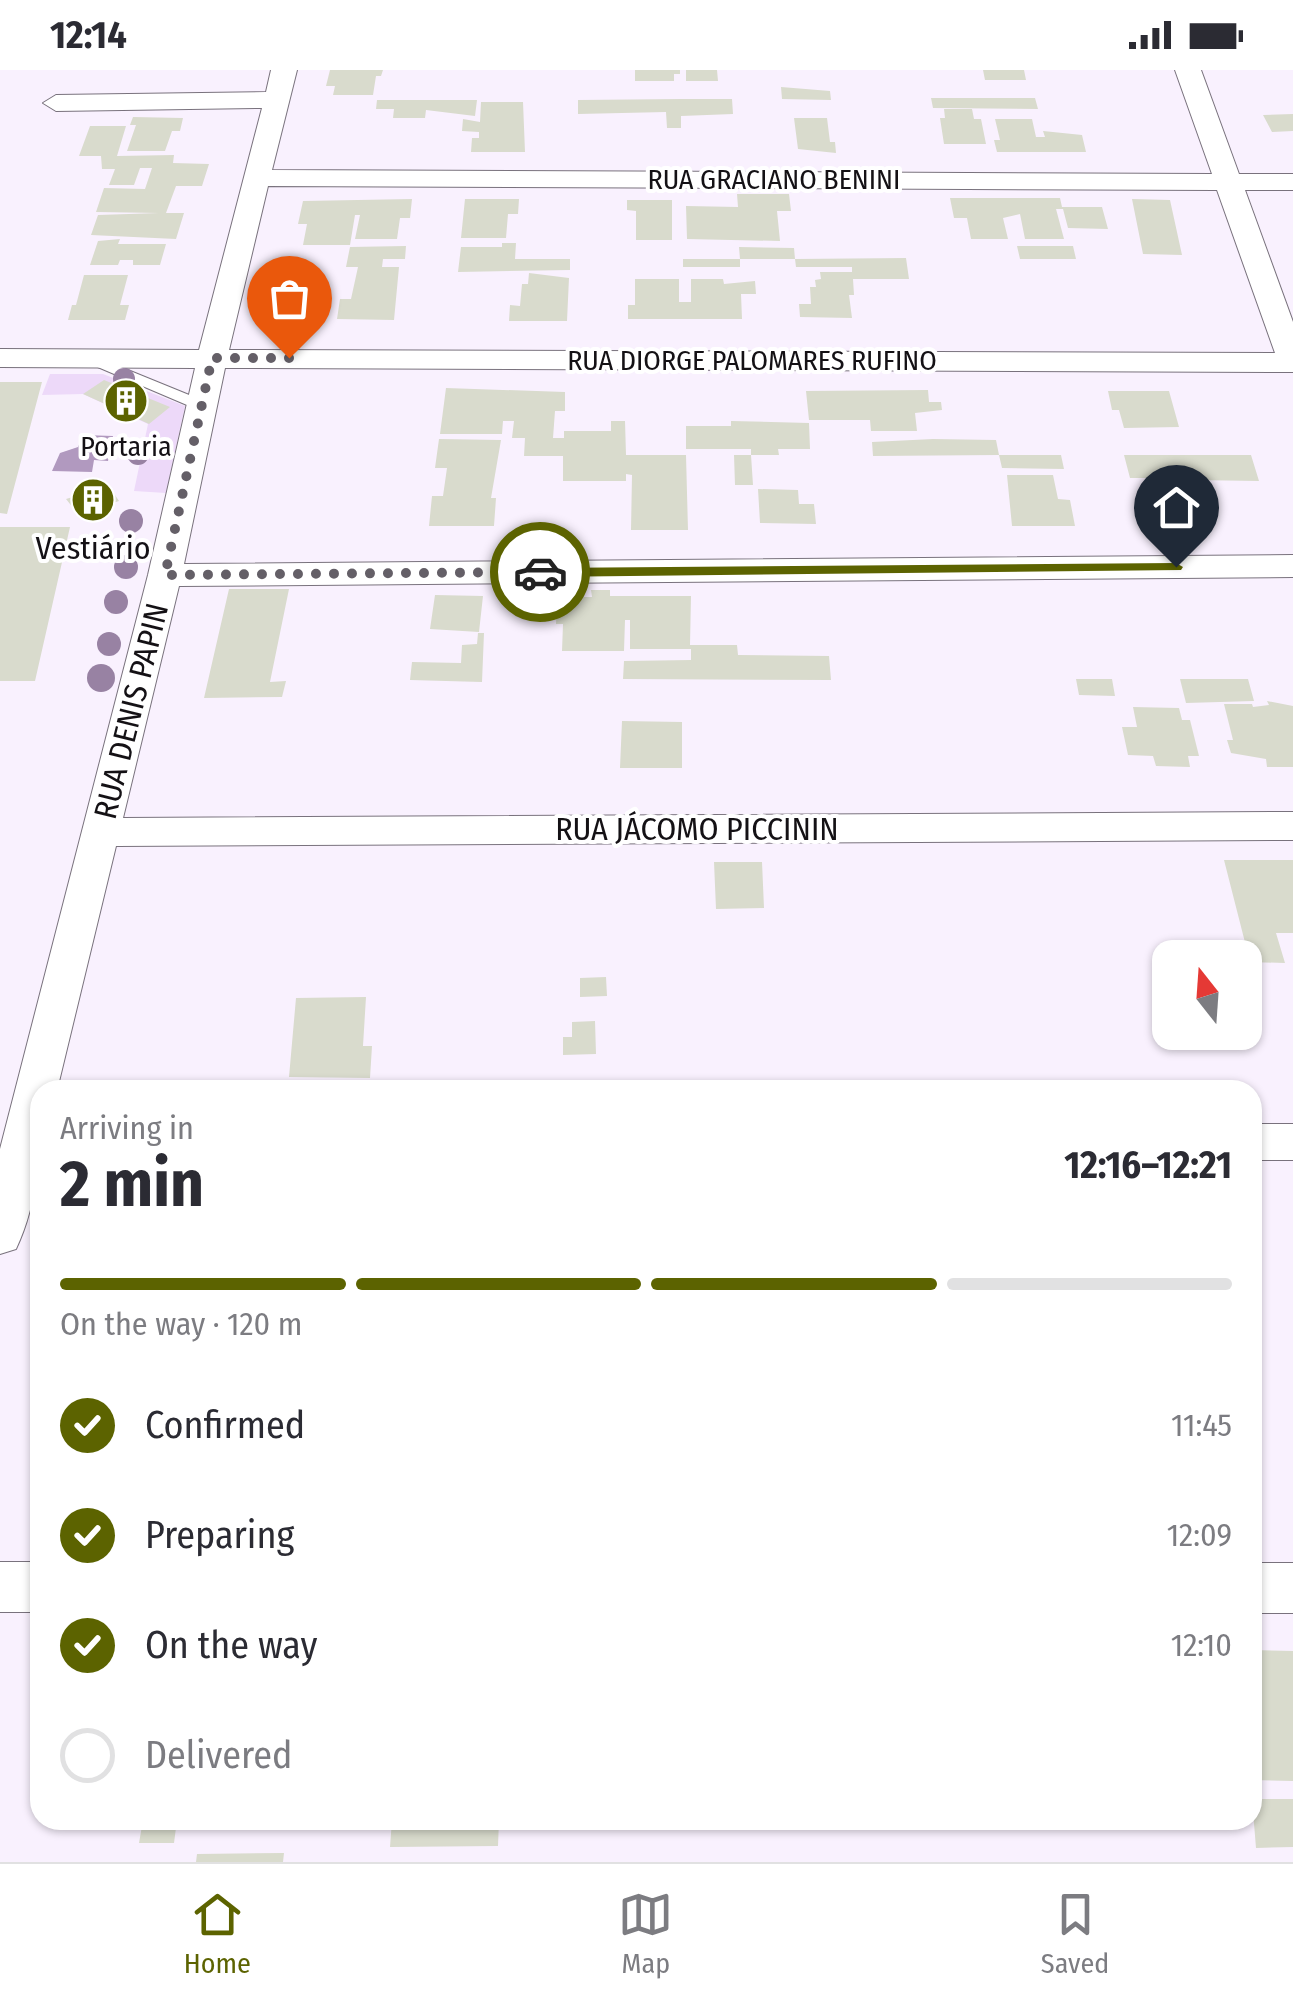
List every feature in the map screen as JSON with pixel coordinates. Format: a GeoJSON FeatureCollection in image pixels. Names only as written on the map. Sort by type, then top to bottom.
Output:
{"type":"FeatureCollection","features":[{"type":"Feature","properties":{"kind":"street"},"geometry":{"type":"LineString","coordinates":[[1188,70],[1293,362]]}},
{"type":"Feature","properties":{"kind":"street"},"geometry":{"type":"LineString","coordinates":[[56,103],[280,85]]}},
{"type":"Feature","properties":{"kind":"street","name":"RUA DENIS PAPIN"},"geometry":{"type":"LineString","coordinates":[[45,1080],[100,832],[280,85]]}},
{"type":"Feature","properties":{"kind":"street","name":"RUA GRACIANO BENINI"},"geometry":{"type":"LineString","coordinates":[[256,178],[1293,182]]}},
{"type":"Feature","properties":{"kind":"street","name":"RUA DIORGE PALOMARES RUFINO"},"geometry":{"type":"LineString","coordinates":[[0,358],[1293,362]]}},
{"type":"Feature","properties":{"kind":"street"},"geometry":{"type":"LineString","coordinates":[[165,575],[1293,566]]}},
{"type":"Feature","properties":{"kind":"street","name":"RUA JÁCOMO PICCININ"},"geometry":{"type":"LineString","coordinates":[[100,832],[1293,826]]}},
{"type":"Feature","properties":{"kind":"street"},"geometry":{"type":"LineString","coordinates":[[1262,1142],[1293,1142]]}},
{"type":"Feature","properties":{"kind":"street","name":"RUA DENIS PAPIN"},"geometry":{"type":"LineString","coordinates":[[0,1235],[30,1147]]}},
{"type":"Feature","properties":{"kind":"street"},"geometry":{"type":"LineString","coordinates":[[0,1588],[30,1588]]}},
{"type":"Feature","properties":{"kind":"street"},"geometry":{"type":"LineString","coordinates":[[1262,1588],[1293,1588]]}},
{"type":"Feature","properties":{"kind":"lane"},"geometry":{"type":"LineString","coordinates":[[90,358],[177,396],[203,402]]}},
{"type":"Feature","properties":{"kind":"shaded area"},"geometry":{"type":"Polygon","coordinates":[[[50,374],[103,374],[185,406],[166,493],[134,491],[148,424],[83,394],[42,395],[50,374]]]}},
{"type":"Feature","properties":{"kind":"shaded area"},"geometry":{"type":"Polygon","coordinates":[[[83,435],[113,436],[108,461],[94,460],[92,472],[52,471],[60,453],[78,447],[83,435]]]}},
{"type":"Feature","properties":{"kind":"building"},"geometry":{"type":"Polygon","coordinates":[[[330,70],[383,70],[381,76],[376,76],[373,95],[333,95],[335,86],[326,86],[330,70]]]}},
{"type":"Feature","properties":{"kind":"building"},"geometry":{"type":"Polygon","coordinates":[[[635,70],[680,70],[680,74],[674,74],[674,81],[635,81],[635,70]]]}},
{"type":"Feature","properties":{"kind":"building"},"geometry":{"type":"Polygon","coordinates":[[[686,70],[717,70],[718,81],[686,81],[686,70]]]}},
{"type":"Feature","properties":{"kind":"building"},"geometry":{"type":"Polygon","coordinates":[[[983,70],[1024,70],[1026,80],[985,80],[983,70]]]}},
{"type":"Feature","properties":{"kind":"building"},"geometry":{"type":"Polygon","coordinates":[[[781,87],[830,91],[831,100],[782,99],[781,87]]]}},
{"type":"Feature","properties":{"kind":"building"},"geometry":{"type":"Polygon","coordinates":[[[931,98],[1035,98],[1038,109],[933,108],[931,98]]]}},
{"type":"Feature","properties":{"kind":"building"},"geometry":{"type":"Polygon","coordinates":[[[732,99],[733,114],[681,116],[681,128],[667,128],[666,112],[578,114],[578,100],[732,99]]]}},
{"type":"Feature","properties":{"kind":"building"},"geometry":{"type":"Polygon","coordinates":[[[377,100],[477,100],[475,116],[426,110],[425,118],[393,118],[394,109],[376,109],[377,100]]]}},
{"type":"Feature","properties":{"kind":"building"},"geometry":{"type":"Polygon","coordinates":[[[481,102],[523,102],[525,152],[471,152],[472,138],[479,138],[479,132],[462,131],[463,119],[480,122],[481,102]]]}},
{"type":"Feature","properties":{"kind":"building"},"geometry":{"type":"Polygon","coordinates":[[[944,109],[972,109],[974,119],[981,119],[986,144],[944,144],[940,118],[945,118],[944,109]]]}},
{"type":"Feature","properties":{"kind":"building"},"geometry":{"type":"Polygon","coordinates":[[[1293,114],[1293,131],[1272,132],[1263,115],[1293,114]]]}},
{"type":"Feature","properties":{"kind":"building"},"geometry":{"type":"Polygon","coordinates":[[[133,117],[183,118],[180,131],[172,131],[165,151],[127,151],[136,125],[130,125],[133,117]]]}},
{"type":"Feature","properties":{"kind":"building"},"geometry":{"type":"Polygon","coordinates":[[[794,118],[827,118],[830,142],[835,142],[836,153],[798,149],[794,118]]]}},
{"type":"Feature","properties":{"kind":"building"},"geometry":{"type":"Polygon","coordinates":[[[995,119],[1032,119],[1036,137],[1045,137],[1043,131],[1082,135],[1086,152],[997,152],[994,140],[1000,140],[995,119]]]}},
{"type":"Feature","properties":{"kind":"building"},"geometry":{"type":"Polygon","coordinates":[[[90,126],[126,126],[117,156],[174,155],[173,163],[209,164],[202,186],[176,186],[166,213],[184,213],[176,239],[91,235],[98,215],[159,213],[96,212],[104,188],[145,189],[152,168],[140,168],[134,185],[109,185],[115,169],[102,169],[101,156],[79,156],[90,126]]]}},
{"type":"Feature","properties":{"kind":"building"},"geometry":{"type":"Polygon","coordinates":[[[737,194],[789,194],[791,211],[777,211],[780,241],[687,239],[686,206],[738,207],[737,194]]]}},
{"type":"Feature","properties":{"kind":"building"},"geometry":{"type":"Polygon","coordinates":[[[950,198],[1060,198],[1062,207],[1102,207],[1108,229],[1068,228],[1063,209],[1056,209],[1064,239],[1025,239],[1020,214],[1003,218],[1008,239],[971,239],[967,218],[954,218],[950,198]]]}},
{"type":"Feature","properties":{"kind":"building"},"geometry":{"type":"Polygon","coordinates":[[[412,199],[410,218],[400,218],[397,239],[355,239],[360,215],[355,215],[350,245],[303,245],[307,224],[298,224],[303,201],[412,199]]]}},
{"type":"Feature","properties":{"kind":"building"},"geometry":{"type":"Polygon","coordinates":[[[465,199],[519,199],[518,214],[508,214],[506,238],[461,238],[465,199]]]}},
{"type":"Feature","properties":{"kind":"building"},"geometry":{"type":"Polygon","coordinates":[[[1132,199],[1170,200],[1182,255],[1143,254],[1132,199]]]}},
{"type":"Feature","properties":{"kind":"building"},"geometry":{"type":"Polygon","coordinates":[[[627,200],[672,200],[672,240],[636,240],[636,211],[627,210],[627,200]]]}},
{"type":"Feature","properties":{"kind":"building"},"geometry":{"type":"Polygon","coordinates":[[[120,239],[118,244],[166,244],[160,265],[133,265],[133,260],[120,260],[118,265],[90,265],[98,241],[120,239]]]}},
{"type":"Feature","properties":{"kind":"building"},"geometry":{"type":"Polygon","coordinates":[[[502,243],[516,243],[515,259],[570,259],[570,270],[458,272],[461,247],[502,247],[502,243]]]}},
{"type":"Feature","properties":{"kind":"building"},"geometry":{"type":"Polygon","coordinates":[[[406,246],[405,259],[383,259],[382,267],[399,267],[394,320],[337,319],[340,299],[351,299],[358,267],[346,267],[350,247],[406,246]]]}},
{"type":"Feature","properties":{"kind":"building"},"geometry":{"type":"Polygon","coordinates":[[[1017,246],[1073,246],[1076,259],[1020,259],[1017,246]]]}},
{"type":"Feature","properties":{"kind":"building"},"geometry":{"type":"Polygon","coordinates":[[[739,247],[794,248],[795,259],[740,259],[739,247]]]}},
{"type":"Feature","properties":{"kind":"building"},"geometry":{"type":"Polygon","coordinates":[[[906,258],[909,279],[853,279],[854,295],[849,295],[852,318],[800,317],[799,304],[811,304],[810,287],[816,287],[820,272],[852,272],[852,267],[796,267],[795,259],[906,258]]]}},
{"type":"Feature","properties":{"kind":"building"},"geometry":{"type":"Polygon","coordinates":[[[683,259],[740,259],[740,267],[683,267],[683,259]]]}},
{"type":"Feature","properties":{"kind":"building"},"geometry":{"type":"Polygon","coordinates":[[[529,273],[569,278],[567,321],[509,321],[510,305],[520,306],[522,284],[528,284],[529,273]]]}},
{"type":"Feature","properties":{"kind":"building"},"geometry":{"type":"Polygon","coordinates":[[[84,275],[128,275],[120,305],[129,305],[125,320],[68,320],[84,275]]]}},
{"type":"Feature","properties":{"kind":"building"},"geometry":{"type":"Polygon","coordinates":[[[635,279],[679,279],[679,302],[691,302],[691,279],[723,279],[724,284],[755,281],[756,294],[741,294],[742,319],[628,319],[628,305],[635,305],[635,279]]]}},
{"type":"Feature","properties":{"kind":"building","name":"Portaria"},"geometry":{"type":"Polygon","coordinates":[[[104,380],[170,407],[149,424],[83,394],[104,380]]]}},
{"type":"Feature","properties":{"kind":"building"},"geometry":{"type":"Polygon","coordinates":[[[0,382],[42,382],[7,514],[0,513],[0,382]]]}},
{"type":"Feature","properties":{"kind":"building"},"geometry":{"type":"Polygon","coordinates":[[[446,388],[565,392],[565,411],[555,411],[553,438],[564,438],[564,431],[611,431],[611,421],[625,421],[626,455],[686,455],[688,530],[631,530],[632,475],[626,474],[626,481],[563,481],[563,456],[524,456],[525,438],[512,438],[514,421],[503,421],[502,434],[440,434],[446,388]]]}},
{"type":"Feature","properties":{"kind":"building"},"geometry":{"type":"Polygon","coordinates":[[[928,390],[929,402],[941,402],[942,410],[915,413],[917,431],[871,431],[870,420],[809,420],[806,391],[928,390]]]}},
{"type":"Feature","properties":{"kind":"building"},"geometry":{"type":"Polygon","coordinates":[[[1108,391],[1169,391],[1179,427],[1124,428],[1119,410],[1112,410],[1108,391]]]}},
{"type":"Feature","properties":{"kind":"building"},"geometry":{"type":"Polygon","coordinates":[[[731,421],[809,423],[810,449],[778,449],[779,455],[751,455],[751,449],[686,449],[686,426],[731,426],[731,421]]]}},
{"type":"Feature","properties":{"kind":"building"},"geometry":{"type":"Polygon","coordinates":[[[439,439],[501,440],[491,498],[496,498],[494,526],[429,526],[432,496],[443,496],[447,468],[435,468],[439,439]]]}},
{"type":"Feature","properties":{"kind":"building"},"geometry":{"type":"Polygon","coordinates":[[[996,440],[999,455],[873,456],[872,442],[996,440]]]}},
{"type":"Feature","properties":{"kind":"building"},"geometry":{"type":"Polygon","coordinates":[[[734,455],[751,455],[753,485],[735,485],[734,455]]]}},
{"type":"Feature","properties":{"kind":"building"},"geometry":{"type":"Polygon","coordinates":[[[999,455],[1061,455],[1064,469],[1002,468],[999,455]]]}},
{"type":"Feature","properties":{"kind":"building"},"geometry":{"type":"Polygon","coordinates":[[[1124,455],[1251,455],[1259,481],[1193,480],[1197,498],[1177,498],[1172,478],[1130,478],[1124,455]]]}},
{"type":"Feature","properties":{"kind":"building"},"geometry":{"type":"Polygon","coordinates":[[[1007,475],[1053,475],[1058,499],[1070,500],[1075,526],[1012,526],[1007,475]]]}},
{"type":"Feature","properties":{"kind":"building","name":"Vestiário"},"geometry":{"type":"Polygon","coordinates":[[[109,486],[119,501],[78,514],[66,499],[109,486]]]}},
{"type":"Feature","properties":{"kind":"building"},"geometry":{"type":"Polygon","coordinates":[[[758,489],[798,490],[799,504],[814,504],[816,524],[760,523],[758,489]]]}},
{"type":"Feature","properties":{"kind":"building"},"geometry":{"type":"Polygon","coordinates":[[[0,527],[70,527],[35,681],[0,681],[0,527]]]}},
{"type":"Feature","properties":{"kind":"building"},"geometry":{"type":"Polygon","coordinates":[[[229,589],[289,589],[270,682],[286,681],[282,697],[204,698],[229,589]]]}},
{"type":"Feature","properties":{"kind":"building"},"geometry":{"type":"Polygon","coordinates":[[[591,590],[610,590],[610,596],[691,596],[690,645],[737,645],[738,655],[829,656],[831,680],[623,679],[624,661],[691,660],[691,649],[630,649],[630,620],[625,620],[624,651],[562,651],[563,624],[556,624],[557,597],[592,597],[591,590]]]}},
{"type":"Feature","properties":{"kind":"building"},"geometry":{"type":"Polygon","coordinates":[[[435,595],[483,596],[479,632],[430,629],[435,595]]]}},
{"type":"Feature","properties":{"kind":"building"},"geometry":{"type":"Polygon","coordinates":[[[478,633],[484,633],[482,682],[410,680],[412,662],[461,663],[462,645],[477,644],[478,633]]]}},
{"type":"Feature","properties":{"kind":"building"},"geometry":{"type":"Polygon","coordinates":[[[1076,679],[1112,679],[1115,696],[1079,695],[1076,679]]]}},
{"type":"Feature","properties":{"kind":"building"},"geometry":{"type":"Polygon","coordinates":[[[1180,679],[1248,679],[1254,701],[1186,703],[1180,679]]]}},
{"type":"Feature","properties":{"kind":"building"},"geometry":{"type":"Polygon","coordinates":[[[1267,701],[1293,706],[1293,767],[1267,767],[1266,759],[1231,753],[1227,740],[1233,740],[1224,704],[1253,707],[1269,705],[1267,701]]]}},
{"type":"Feature","properties":{"kind":"building"},"geometry":{"type":"Polygon","coordinates":[[[1133,707],[1179,708],[1182,720],[1190,720],[1199,756],[1188,756],[1190,767],[1156,766],[1153,756],[1128,755],[1122,727],[1137,727],[1133,707]]]}},
{"type":"Feature","properties":{"kind":"building"},"geometry":{"type":"Polygon","coordinates":[[[622,721],[682,722],[682,768],[620,768],[622,721]]]}},
{"type":"Feature","properties":{"kind":"building"},"geometry":{"type":"Polygon","coordinates":[[[1224,860],[1293,860],[1293,933],[1276,933],[1285,963],[1262,962],[1262,940],[1244,940],[1224,860]]]}},
{"type":"Feature","properties":{"kind":"building"},"geometry":{"type":"Polygon","coordinates":[[[714,862],[762,862],[764,908],[716,909],[714,862]]]}},
{"type":"Feature","properties":{"kind":"building"},"geometry":{"type":"Polygon","coordinates":[[[606,977],[607,996],[580,997],[580,978],[606,977]]]}},
{"type":"Feature","properties":{"kind":"building"},"geometry":{"type":"Polygon","coordinates":[[[366,997],[363,1046],[372,1046],[370,1078],[289,1077],[296,998],[366,997]]]}},
{"type":"Feature","properties":{"kind":"building"},"geometry":{"type":"Polygon","coordinates":[[[595,1021],[596,1054],[563,1055],[563,1037],[572,1037],[572,1022],[595,1021]]]}},
{"type":"Feature","properties":{"kind":"building"},"geometry":{"type":"Polygon","coordinates":[[[1262,1650],[1293,1651],[1293,1781],[1262,1780],[1262,1650]]]}},
{"type":"Feature","properties":{"kind":"building"},"geometry":{"type":"Polygon","coordinates":[[[1262,1799],[1293,1799],[1293,1847],[1256,1848],[1255,1830],[1262,1830],[1262,1799]]]}},
{"type":"Feature","properties":{"kind":"building"},"geometry":{"type":"Polygon","coordinates":[[[141,1830],[176,1830],[174,1843],[139,1843],[141,1830]]]}},
{"type":"Feature","properties":{"kind":"building"},"geometry":{"type":"Polygon","coordinates":[[[391,1830],[499,1830],[498,1846],[390,1847],[391,1830]]]}},
{"type":"Feature","properties":{"kind":"building"},"geometry":{"type":"Polygon","coordinates":[[[284,1853],[283,1862],[196,1862],[197,1854],[284,1853]]]}},
{"type":"Feature","properties":{"kind":"way so far"},"geometry":{"type":"LineString","coordinates":[[289,358],[212,358],[165,575],[540,572]]}},
{"type":"Feature","properties":{"kind":"place","name":"Portaria"},"geometry":{"type":"Point","coordinates":[126,401]}},
{"type":"Feature","properties":{"kind":"place","name":"Vestiário"},"geometry":{"type":"Point","coordinates":[93,500]}},
{"type":"Feature","properties":{"kind":"route"},"geometry":{"type":"LineString","coordinates":[[540,572],[1176,567]]}}]}
